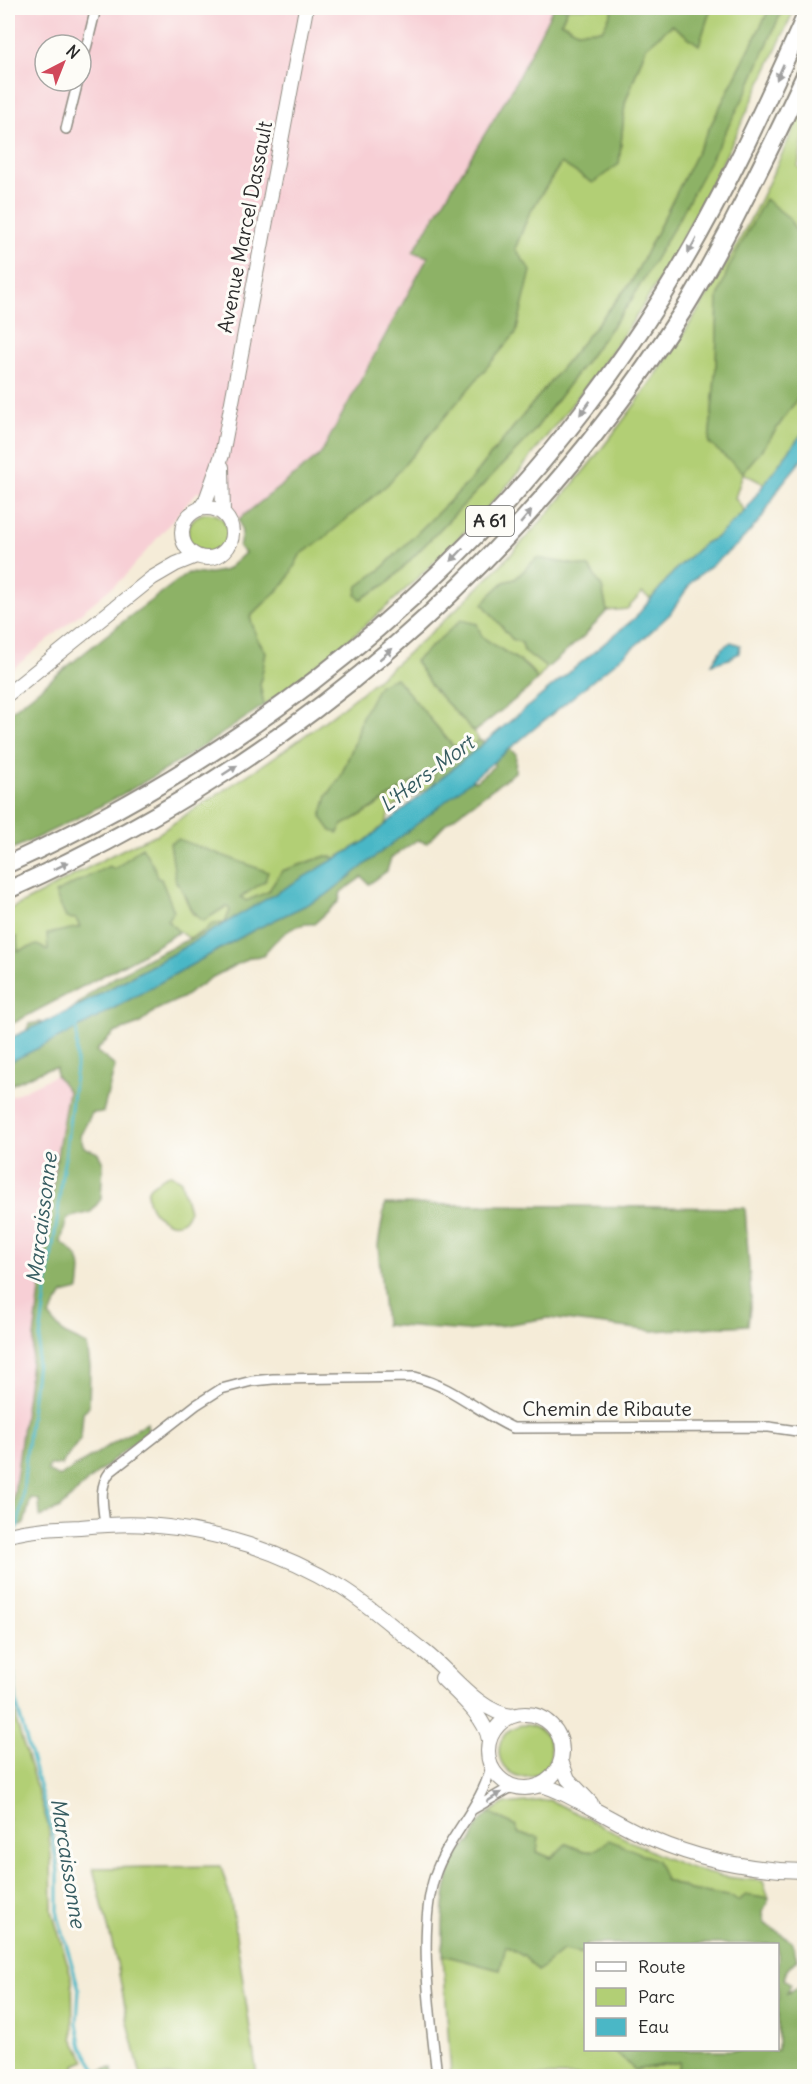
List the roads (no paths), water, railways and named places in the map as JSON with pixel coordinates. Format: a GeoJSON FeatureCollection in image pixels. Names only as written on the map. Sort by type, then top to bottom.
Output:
{"type":"FeatureCollection","features":[{"type":"Feature","properties":{"kind":"highway","name":"A 61"},"geometry":{"type":"LineString","coordinates":[[8,864],[62,839],[154,789],[260,722],[379,628],[432,579],[520,489],[617,366],[663,295],[726,184],[804,19]]}},
{"type":"Feature","properties":{"kind":"highway","name":"A 61"},"geometry":{"type":"LineString","coordinates":[[8,890],[65,864],[144,823],[255,754],[296,725],[390,651],[469,578],[516,529],[587,446],[685,309],[767,157],[804,77]]}},
{"type":"Feature","properties":{"kind":"main road","name":"Avenue Marcel Dassault"},"geometry":{"type":"LineString","coordinates":[[152,578],[183,541],[181,532],[183,523],[207,500],[222,455],[306,8]]}},
{"type":"Feature","properties":{"kind":"main road","name":"Avenue Marcel Dassault"},"geometry":{"type":"LineString","coordinates":[[8,694],[152,578],[196,556],[212,558],[227,549],[232,526],[223,513],[222,455]]}},
{"type":"Feature","properties":{"kind":"main road"},"geometry":{"type":"LineString","coordinates":[[200,508],[210,507],[223,513]]}},
{"type":"Feature","properties":{"kind":"main road"},"geometry":{"type":"LineString","coordinates":[[183,541],[190,552],[196,556]]}},
{"type":"Feature","properties":{"kind":"main road"},"geometry":{"type":"LineString","coordinates":[[8,1536],[78,1527],[146,1525],[190,1530],[228,1539],[272,1553],[302,1566],[343,1589],[371,1609],[492,1710],[512,1716],[532,1714],[550,1723],[561,1741],[561,1761],[568,1779],[596,1808]]}},
{"type":"Feature","properties":{"kind":"main road"},"geometry":{"type":"LineString","coordinates":[[8,1542],[31,1533]]}},
{"type":"Feature","properties":{"kind":"main road"},"geometry":{"type":"LineString","coordinates":[[404,1637],[482,1722],[488,1732],[491,1765],[501,1779],[516,1787],[539,1785],[553,1776],[561,1761]]}},
{"type":"Feature","properties":{"kind":"main road"},"geometry":{"type":"LineString","coordinates":[[489,1740],[500,1723],[512,1716]]}},
{"type":"Feature","properties":{"kind":"main road"},"geometry":{"type":"LineString","coordinates":[[539,1785],[559,1791],[596,1808],[641,1834],[694,1854],[754,1867],[804,1871]]}},
{"type":"Feature","properties":{"kind":"street"},"geometry":{"type":"LineString","coordinates":[[90,33],[96,8]]}},
{"type":"Feature","properties":{"kind":"street"},"geometry":{"type":"LineString","coordinates":[[66,129],[75,93]]}},
{"type":"Feature","properties":{"kind":"street","name":"Chemin de Ribaute"},"geometry":{"type":"LineString","coordinates":[[105,1525],[102,1487],[110,1472],[196,1405],[221,1389],[252,1381],[415,1377],[449,1389],[497,1421],[513,1428],[769,1427],[804,1432]]}},
{"type":"Feature","properties":{"kind":"street"},"geometry":{"type":"LineString","coordinates":[[437,2076],[427,1946],[428,1904],[435,1875],[450,1842],[485,1785],[491,1765]]}},
{"type":"Feature","properties":{"kind":"street"},"geometry":{"type":"LineString","coordinates":[[472,1809],[516,1787]]}},
{"type":"Feature","properties":{"kind":"water"},"geometry":{"type":"Polygon","coordinates":[[[804,431],[804,457],[781,485],[761,519],[738,544],[692,581],[670,614],[641,641],[436,809],[325,896],[254,930],[75,1030],[8,1063],[8,1039],[71,1010],[364,842],[635,618],[676,569],[705,543],[717,537],[745,511],[804,431]]]}},
{"type":"Feature","properties":{"kind":"water"},"geometry":{"type":"Polygon","coordinates":[[[731,642],[740,645],[739,653],[712,664],[722,648],[731,642]]]}},
{"type":"Feature","properties":{"kind":"waterway","name":"Marcaissonne"},"geometry":{"type":"LineString","coordinates":[[17,1528],[40,1333],[57,1221],[76,1067],[77,1026]]}},
{"type":"Feature","properties":{"kind":"waterway","name":"Marcaissonne"},"geometry":{"type":"LineString","coordinates":[[8,1562],[15,1537]]}},
{"type":"Feature","properties":{"kind":"waterway","name":"Marcaissonne"},"geometry":{"type":"LineString","coordinates":[[8,1615],[17,1706],[52,1832],[58,1871],[58,1916],[79,1989],[77,2024],[82,2047],[100,2076]]}},
{"type":"Feature","properties":{"kind":"water label","name":"L'Hers-Mort"},"geometry":{"type":"Point","coordinates":[427,774]}}]}
